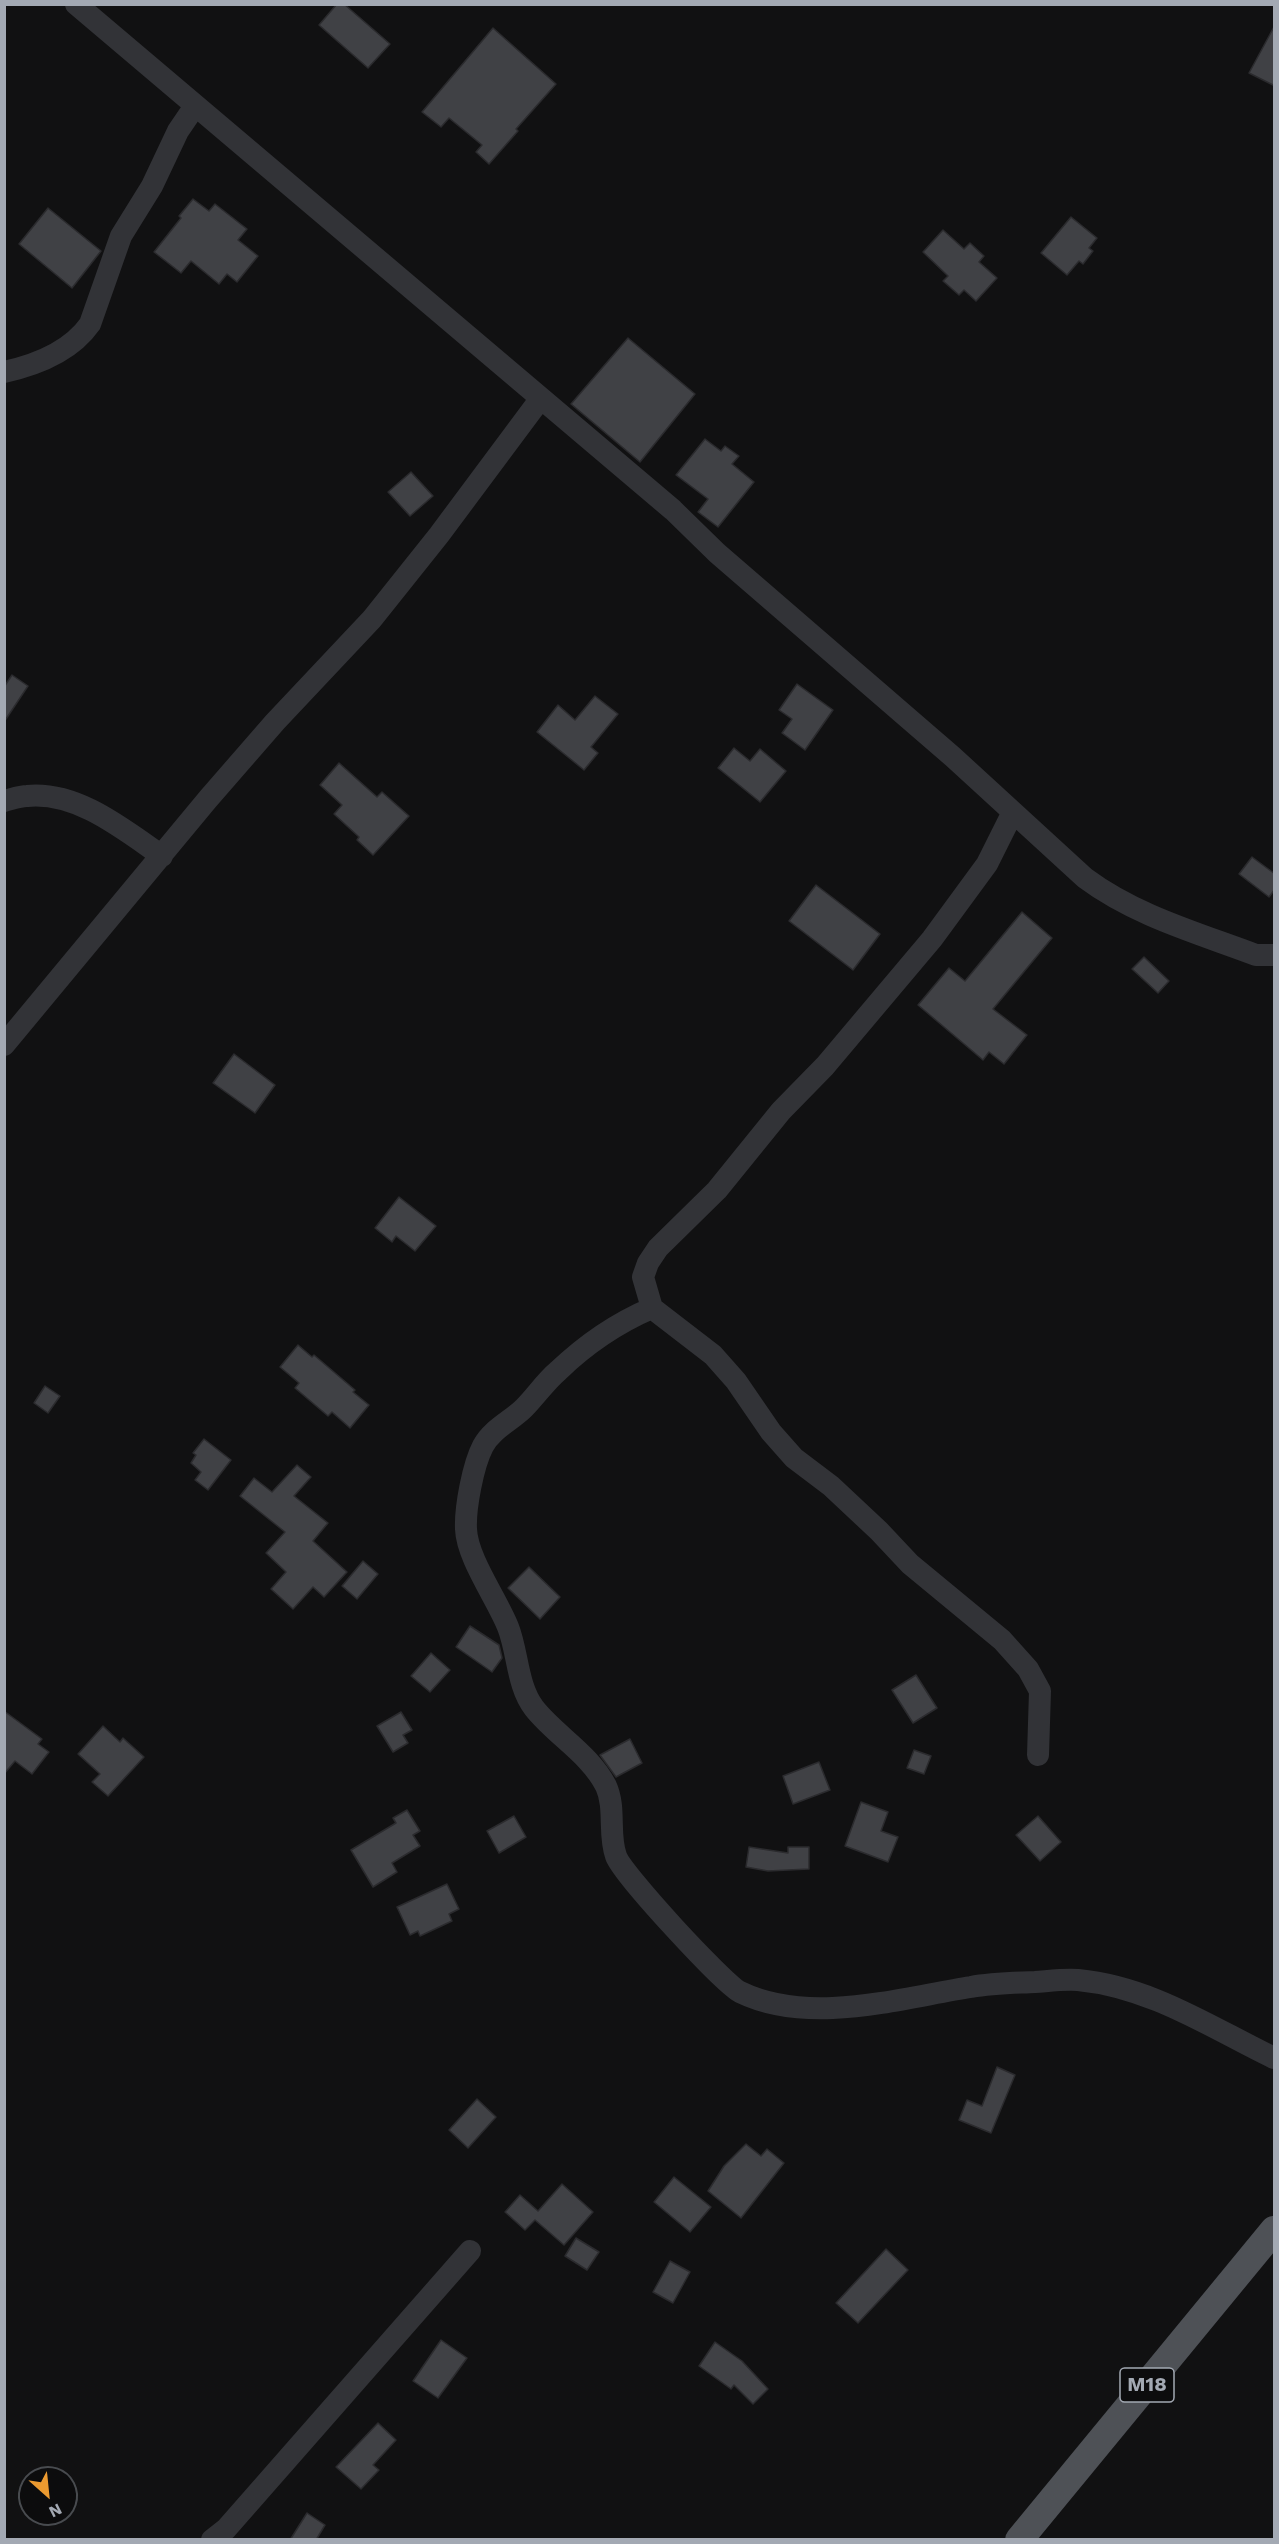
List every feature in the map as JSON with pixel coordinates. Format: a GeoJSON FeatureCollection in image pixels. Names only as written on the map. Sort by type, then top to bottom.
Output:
{"type":"FeatureCollection","features":[{"type":"Feature","properties":{"kind":"main road","name":"M18"},"geometry":{"type":"LineString","coordinates":[[1019,2540],[1275,2230]]}},
{"type":"Feature","properties":{"kind":"street"},"geometry":{"type":"LineString","coordinates":[[76,4],[673,510],[717,553],[953,757],[1085,878],[1109,896],[1144,913],[1256,955],[1275,955]]}},
{"type":"Feature","properties":{"kind":"street"},"geometry":{"type":"LineString","coordinates":[[4,372],[25,368],[60,351],[81,336],[90,324],[121,236],[152,186],[174,138],[195,106]]}},
{"type":"Feature","properties":{"kind":"street"},"geometry":{"type":"LineString","coordinates":[[4,1045],[275,722],[372,619],[439,535],[541,398]]}},
{"type":"Feature","properties":{"kind":"street"},"geometry":{"type":"LineString","coordinates":[[4,801],[28,796],[50,797],[70,802],[118,825],[162,856]]}},
{"type":"Feature","properties":{"kind":"street"},"geometry":{"type":"LineString","coordinates":[[1013,812],[987,864],[932,939],[825,1066],[781,1112],[717,1190],[658,1248],[648,1263],[643,1277],[652,1308],[712,1355],[736,1381],[771,1432],[794,1458],[831,1486],[927,1579],[1002,1640],[1028,1668],[1040,1690],[1038,1755]]}},
{"type":"Feature","properties":{"kind":"street"},"geometry":{"type":"LineString","coordinates":[[652,1308],[614,1327],[588,1346],[557,1371],[525,1407],[490,1435],[479,1454],[472,1484],[466,1531],[469,1546],[508,1624],[526,1694],[533,1706],[580,1755],[606,1787],[610,1800],[612,1839],[619,1864],[652,1903],[737,1990],[776,2005],[815,2007],[887,2003],[975,1986],[1076,1980],[1136,1991],[1188,2013],[1275,2058]]}},
{"type":"Feature","properties":{"kind":"street"},"geometry":{"type":"LineString","coordinates":[[212,2540],[226,2529],[470,2251]]}},
{"type":"Feature","properties":{"kind":"building"},"geometry":{"type":"Polygon","coordinates":[[[337,4],[344,4],[390,44],[368,68],[319,25],[337,4]]]}},
{"type":"Feature","properties":{"kind":"building"},"geometry":{"type":"Polygon","coordinates":[[[1275,25],[1275,86],[1249,73],[1275,25]]]}},
{"type":"Feature","properties":{"kind":"building"},"geometry":{"type":"Polygon","coordinates":[[[493,28],[556,84],[489,164],[476,152],[482,145],[449,118],[441,127],[422,112],[493,28]]]}},
{"type":"Feature","properties":{"kind":"building"},"geometry":{"type":"Polygon","coordinates":[[[193,199],[209,211],[215,204],[247,229],[238,240],[258,256],[237,282],[227,274],[219,284],[191,261],[181,273],[154,252],[193,199]]]}},
{"type":"Feature","properties":{"kind":"building"},"geometry":{"type":"Polygon","coordinates":[[[48,208],[101,251],[72,288],[19,244],[48,208]]]}},
{"type":"Feature","properties":{"kind":"building"},"geometry":{"type":"Polygon","coordinates":[[[1071,217],[1097,238],[1089,248],[1093,251],[1083,264],[1079,261],[1067,275],[1041,253],[1071,217]]]}},
{"type":"Feature","properties":{"kind":"building"},"geometry":{"type":"Polygon","coordinates":[[[943,230],[964,249],[970,243],[984,256],[979,262],[997,278],[976,301],[964,290],[959,295],[943,281],[948,276],[923,252],[943,230]]]}},
{"type":"Feature","properties":{"kind":"building"},"geometry":{"type":"Polygon","coordinates":[[[628,338],[695,394],[640,462],[571,404],[628,338]]]}},
{"type":"Feature","properties":{"kind":"building"},"geometry":{"type":"Polygon","coordinates":[[[705,439],[721,451],[725,446],[739,456],[732,464],[754,482],[718,527],[698,512],[708,499],[676,475],[705,439]]]}},
{"type":"Feature","properties":{"kind":"building"},"geometry":{"type":"Polygon","coordinates":[[[411,472],[433,496],[410,516],[388,492],[411,472]]]}},
{"type":"Feature","properties":{"kind":"building"},"geometry":{"type":"Polygon","coordinates":[[[12,675],[28,686],[4,722],[4,687],[12,675]]]}},
{"type":"Feature","properties":{"kind":"building"},"geometry":{"type":"Polygon","coordinates":[[[797,684],[833,710],[805,750],[782,733],[792,719],[779,710],[797,684]]]}},
{"type":"Feature","properties":{"kind":"building"},"geometry":{"type":"Polygon","coordinates":[[[595,696],[618,714],[591,747],[598,753],[584,770],[537,732],[558,705],[575,720],[595,696]]]}},
{"type":"Feature","properties":{"kind":"building"},"geometry":{"type":"Polygon","coordinates":[[[734,748],[750,761],[760,749],[786,771],[760,802],[718,768],[734,748]]]}},
{"type":"Feature","properties":{"kind":"building"},"geometry":{"type":"Polygon","coordinates":[[[339,763],[377,797],[382,792],[409,816],[373,855],[357,840],[359,837],[334,814],[342,805],[320,785],[339,763]]]}},
{"type":"Feature","properties":{"kind":"building"},"geometry":{"type":"Polygon","coordinates":[[[1252,857],[1275,874],[1275,889],[1269,897],[1239,874],[1252,857]]]}},
{"type":"Feature","properties":{"kind":"building"},"geometry":{"type":"Polygon","coordinates":[[[816,885],[880,934],[853,970],[789,921],[816,885]]]}},
{"type":"Feature","properties":{"kind":"building"},"geometry":{"type":"Polygon","coordinates":[[[1022,912],[1052,938],[993,1009],[1027,1035],[1004,1064],[989,1052],[983,1060],[918,1005],[949,968],[965,981],[1022,912]]]}},
{"type":"Feature","properties":{"kind":"building"},"geometry":{"type":"Polygon","coordinates":[[[1144,957],[1169,981],[1158,993],[1132,969],[1144,957]]]}},
{"type":"Feature","properties":{"kind":"building"},"geometry":{"type":"Polygon","coordinates":[[[234,1054],[275,1085],[255,1113],[213,1083],[234,1054]]]}},
{"type":"Feature","properties":{"kind":"building"},"geometry":{"type":"Polygon","coordinates":[[[399,1197],[436,1226],[415,1251],[396,1236],[392,1242],[375,1228],[399,1197]]]}},
{"type":"Feature","properties":{"kind":"building"},"geometry":{"type":"Polygon","coordinates":[[[298,1345],[312,1357],[314,1355],[369,1405],[350,1428],[332,1412],[328,1416],[295,1388],[299,1383],[280,1367],[298,1345]]]}},
{"type":"Feature","properties":{"kind":"building"},"geometry":{"type":"Polygon","coordinates":[[[45,1386],[60,1396],[48,1413],[34,1403],[45,1386]]]}},
{"type":"Feature","properties":{"kind":"building"},"geometry":{"type":"Polygon","coordinates":[[[204,1439],[231,1460],[208,1490],[195,1480],[201,1472],[191,1463],[196,1455],[193,1453],[204,1439]]]}},
{"type":"Feature","properties":{"kind":"building"},"geometry":{"type":"Polygon","coordinates":[[[297,1465],[311,1477],[294,1496],[328,1523],[313,1541],[347,1572],[324,1597],[313,1587],[293,1609],[271,1589],[286,1572],[266,1553],[285,1532],[240,1496],[254,1478],[272,1492],[297,1465]]]}},
{"type":"Feature","properties":{"kind":"building"},"geometry":{"type":"Polygon","coordinates":[[[363,1561],[378,1574],[357,1599],[342,1586],[363,1561]]]}},
{"type":"Feature","properties":{"kind":"building"},"geometry":{"type":"Polygon","coordinates":[[[529,1567],[560,1597],[540,1619],[508,1588],[529,1567]]]}},
{"type":"Feature","properties":{"kind":"building"},"geometry":{"type":"Polygon","coordinates":[[[470,1626],[499,1645],[502,1658],[492,1672],[456,1647],[470,1626]]]}},
{"type":"Feature","properties":{"kind":"building"},"geometry":{"type":"Polygon","coordinates":[[[431,1653],[450,1670],[430,1692],[411,1676],[431,1653]]]}},
{"type":"Feature","properties":{"kind":"building"},"geometry":{"type":"Polygon","coordinates":[[[916,1675],[937,1708],[913,1723],[892,1690],[916,1675]]]}},
{"type":"Feature","properties":{"kind":"building"},"geometry":{"type":"Polygon","coordinates":[[[4,1711],[42,1739],[38,1744],[49,1752],[32,1774],[15,1761],[4,1774],[4,1711]]]}},
{"type":"Feature","properties":{"kind":"building"},"geometry":{"type":"Polygon","coordinates":[[[401,1712],[412,1730],[403,1735],[408,1743],[393,1752],[377,1726],[401,1712]]]}},
{"type":"Feature","properties":{"kind":"building"},"geometry":{"type":"Polygon","coordinates":[[[103,1726],[120,1742],[123,1738],[144,1757],[108,1796],[92,1782],[100,1774],[78,1754],[103,1726]]]}},
{"type":"Feature","properties":{"kind":"building"},"geometry":{"type":"Polygon","coordinates":[[[630,1739],[642,1763],[616,1777],[600,1755],[630,1739]]]}},
{"type":"Feature","properties":{"kind":"building"},"geometry":{"type":"Polygon","coordinates":[[[914,1750],[931,1756],[924,1774],[907,1768],[914,1750]]]}},
{"type":"Feature","properties":{"kind":"building"},"geometry":{"type":"Polygon","coordinates":[[[819,1762],[830,1790],[793,1804],[783,1776],[819,1762]]]}},
{"type":"Feature","properties":{"kind":"building"},"geometry":{"type":"Polygon","coordinates":[[[861,1802],[888,1812],[881,1831],[898,1837],[888,1862],[845,1846],[861,1802]]]}},
{"type":"Feature","properties":{"kind":"building"},"geometry":{"type":"Polygon","coordinates":[[[407,1810],[420,1831],[413,1835],[420,1846],[392,1863],[397,1872],[373,1887],[351,1850],[396,1823],[393,1818],[407,1810]]]}},
{"type":"Feature","properties":{"kind":"building"},"geometry":{"type":"Polygon","coordinates":[[[514,1816],[526,1837],[499,1853],[487,1831],[514,1816]]]}},
{"type":"Feature","properties":{"kind":"building"},"geometry":{"type":"Polygon","coordinates":[[[1038,1816],[1061,1842],[1040,1861],[1016,1835],[1038,1816]]]}},
{"type":"Feature","properties":{"kind":"building"},"geometry":{"type":"Polygon","coordinates":[[[749,1847],[788,1853],[788,1847],[809,1847],[809,1869],[768,1871],[746,1867],[749,1847]]]}},
{"type":"Feature","properties":{"kind":"building"},"geometry":{"type":"Polygon","coordinates":[[[447,1884],[459,1909],[449,1914],[452,1921],[420,1936],[418,1931],[410,1935],[397,1907],[447,1884]]]}},
{"type":"Feature","properties":{"kind":"building"},"geometry":{"type":"Polygon","coordinates":[[[997,2067],[1015,2075],[991,2133],[959,2120],[967,2100],[982,2106],[997,2067]]]}},
{"type":"Feature","properties":{"kind":"building"},"geometry":{"type":"Polygon","coordinates":[[[477,2099],[496,2117],[468,2148],[449,2130],[477,2099]]]}},
{"type":"Feature","properties":{"kind":"building"},"geometry":{"type":"Polygon","coordinates":[[[746,2144],[761,2156],[767,2149],[784,2163],[741,2218],[708,2191],[724,2166],[746,2144]]]}},
{"type":"Feature","properties":{"kind":"building"},"geometry":{"type":"Polygon","coordinates":[[[674,2177],[711,2207],[690,2232],[654,2202],[674,2177]]]}},
{"type":"Feature","properties":{"kind":"building"},"geometry":{"type":"Polygon","coordinates":[[[562,2184],[593,2212],[564,2245],[535,2220],[525,2230],[505,2212],[520,2195],[538,2211],[562,2184]]]}},
{"type":"Feature","properties":{"kind":"building"},"geometry":{"type":"Polygon","coordinates":[[[576,2238],[599,2252],[587,2270],[565,2256],[576,2238]]]}},
{"type":"Feature","properties":{"kind":"building"},"geometry":{"type":"Polygon","coordinates":[[[886,2249],[908,2270],[858,2323],[836,2303],[886,2249]]]}},
{"type":"Feature","properties":{"kind":"building"},"geometry":{"type":"Polygon","coordinates":[[[670,2261],[690,2272],[673,2303],[653,2292],[670,2261]]]}},
{"type":"Feature","properties":{"kind":"building"},"geometry":{"type":"Polygon","coordinates":[[[441,2340],[467,2358],[438,2398],[413,2381],[441,2340]]]}},
{"type":"Feature","properties":{"kind":"building"},"geometry":{"type":"Polygon","coordinates":[[[715,2342],[742,2361],[768,2389],[753,2404],[734,2385],[731,2389],[699,2366],[715,2342]]]}},
{"type":"Feature","properties":{"kind":"building"},"geometry":{"type":"Polygon","coordinates":[[[378,2423],[396,2440],[373,2465],[379,2470],[361,2489],[336,2467],[378,2423]]]}},
{"type":"Feature","properties":{"kind":"building"},"geometry":{"type":"Polygon","coordinates":[[[307,2513],[325,2525],[316,2540],[290,2540],[307,2513]]]}}]}
